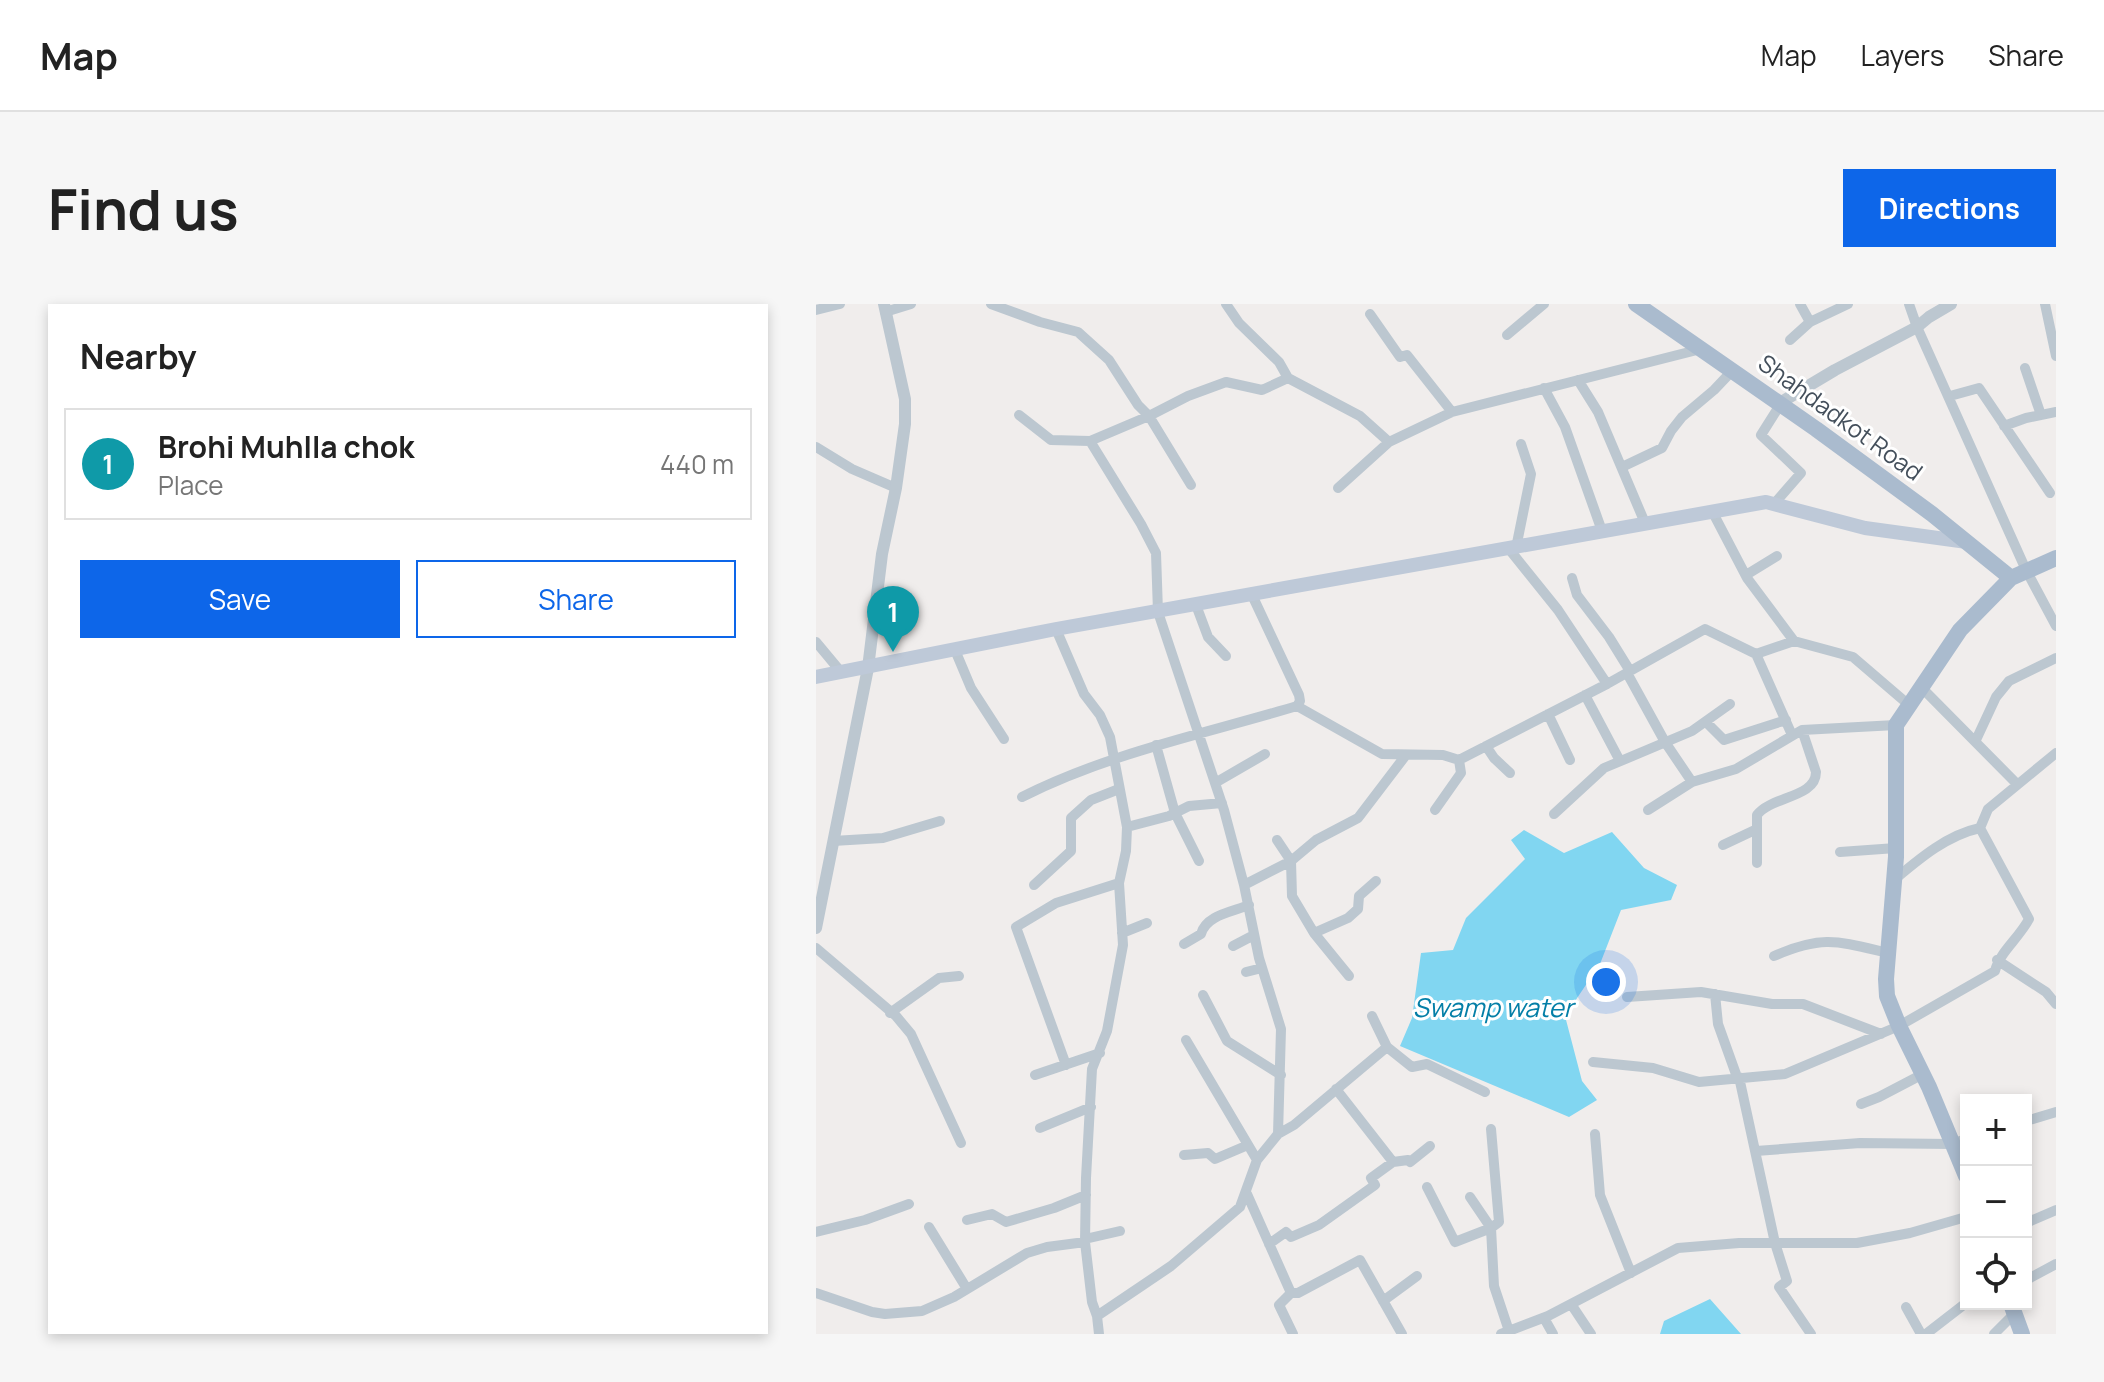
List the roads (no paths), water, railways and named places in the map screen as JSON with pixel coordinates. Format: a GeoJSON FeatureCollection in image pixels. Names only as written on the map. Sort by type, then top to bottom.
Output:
{"type":"FeatureCollection","features":[{"type":"Feature","properties":{"kind":"main road","name":"Shahdadkot Road"},"geometry":{"type":"LineString","coordinates":[[1636,304],[1816,429],[1968,542],[2019,574]]}},
{"type":"Feature","properties":{"kind":"main road"},"geometry":{"type":"LineString","coordinates":[[816,677],[1056,629],[1766,502],[1865,528],[1968,542]]}},
{"type":"Feature","properties":{"kind":"main road"},"geometry":{"type":"LineString","coordinates":[[1964,1166],[1959,1142],[1899,1026],[1887,996],[1896,848],[1896,725],[1960,630],[2019,574],[2056,558]]}},
{"type":"Feature","properties":{"kind":"main road"},"geometry":{"type":"LineString","coordinates":[[2012,1310],[2022,1334]]}},
{"type":"Feature","properties":{"kind":"street"},"geometry":{"type":"LineString","coordinates":[[816,309],[840,304]]}},
{"type":"Feature","properties":{"kind":"street"},"geometry":{"type":"LineString","coordinates":[[816,928],[868,668],[882,554],[905,424],[905,399],[884,308],[911,304]]}},
{"type":"Feature","properties":{"kind":"street"},"geometry":{"type":"LineString","coordinates":[[991,304],[1078,332],[1109,360],[1138,405],[1149,416],[1191,485]]}},
{"type":"Feature","properties":{"kind":"street"},"geometry":{"type":"LineString","coordinates":[[1226,304],[1239,323],[1279,362],[1288,378],[1360,416],[1389,442]]}},
{"type":"Feature","properties":{"kind":"street"},"geometry":{"type":"LineString","coordinates":[[1507,335],[1544,304]]}},
{"type":"Feature","properties":{"kind":"street"},"geometry":{"type":"LineString","coordinates":[[1800,304],[1810,322]]}},
{"type":"Feature","properties":{"kind":"street"},"geometry":{"type":"LineString","coordinates":[[1790,340],[1810,322],[1848,304]]}},
{"type":"Feature","properties":{"kind":"street"},"geometry":{"type":"LineString","coordinates":[[1909,304],[1950,396],[2019,574],[2056,626]]}},
{"type":"Feature","properties":{"kind":"street"},"geometry":{"type":"LineString","coordinates":[[1774,504],[1801,473],[1761,435],[1779,405],[1835,370],[1917,327],[1951,304]]}},
{"type":"Feature","properties":{"kind":"street"},"geometry":{"type":"LineString","coordinates":[[2045,304],[2056,356]]}},
{"type":"Feature","properties":{"kind":"street"},"geometry":{"type":"LineString","coordinates":[[1370,314],[1400,357],[1407,355],[1452,412]]}},
{"type":"Feature","properties":{"kind":"street"},"geometry":{"type":"LineString","coordinates":[[1338,488],[1389,442],[1452,412],[1703,349]]}},
{"type":"Feature","properties":{"kind":"street"},"geometry":{"type":"LineString","coordinates":[[2025,368],[2041,415]]}},
{"type":"Feature","properties":{"kind":"street"},"geometry":{"type":"LineString","coordinates":[[1622,467],[1662,448],[1682,417],[1732,371]]}},
{"type":"Feature","properties":{"kind":"street"},"geometry":{"type":"LineString","coordinates":[[1019,415],[1051,440],[1090,441],[1226,382],[1262,390],[1288,378]]}},
{"type":"Feature","properties":{"kind":"street"},"geometry":{"type":"LineString","coordinates":[[1578,380],[1598,412],[1645,523]]}},
{"type":"Feature","properties":{"kind":"street"},"geometry":{"type":"LineString","coordinates":[[1544,388],[1565,427],[1602,531]]}},
{"type":"Feature","properties":{"kind":"street"},"geometry":{"type":"LineString","coordinates":[[1950,396],[1979,388],[2050,493]]}},
{"type":"Feature","properties":{"kind":"street"},"geometry":{"type":"LineString","coordinates":[[2004,426],[2056,412]]}},
{"type":"Feature","properties":{"kind":"street"},"geometry":{"type":"LineString","coordinates":[[1090,441],[1156,553],[1158,612],[1195,720],[1197,736],[1222,803],[1262,968],[1281,1029],[1278,1134]]}},
{"type":"Feature","properties":{"kind":"street"},"geometry":{"type":"LineString","coordinates":[[1521,444],[1531,474],[1513,548],[1607,684]]}},
{"type":"Feature","properties":{"kind":"street"},"geometry":{"type":"LineString","coordinates":[[816,447],[852,469],[896,488]]}},
{"type":"Feature","properties":{"kind":"street"},"geometry":{"type":"LineString","coordinates":[[1712,511],[1746,575],[1794,641]]}},
{"type":"Feature","properties":{"kind":"street"},"geometry":{"type":"LineString","coordinates":[[1746,575],[1777,556]]}},
{"type":"Feature","properties":{"kind":"street"},"geometry":{"type":"LineString","coordinates":[[1572,578],[1577,595],[1609,637],[1665,742],[1692,782]]}},
{"type":"Feature","properties":{"kind":"street"},"geometry":{"type":"LineString","coordinates":[[1022,797],[1059,778],[1116,757],[1297,706],[1299,695],[1252,595]]}},
{"type":"Feature","properties":{"kind":"street"},"geometry":{"type":"LineString","coordinates":[[1196,605],[1208,637],[1226,656]]}},
{"type":"Feature","properties":{"kind":"street"},"geometry":{"type":"LineString","coordinates":[[1056,629],[1084,694],[1100,715],[1110,737],[1127,827],[1126,851],[1119,883],[1123,945],[1110,1018],[1092,1069],[1085,1240],[1099,1334]]}},
{"type":"Feature","properties":{"kind":"street"},"geometry":{"type":"LineString","coordinates":[[1297,706],[1382,754],[1443,755],[1459,760],[1607,684],[1705,629],[1756,654],[1786,720],[1797,732],[1816,779],[1812,786],[1762,809],[1757,815],[1757,863]]}},
{"type":"Feature","properties":{"kind":"street"},"geometry":{"type":"LineString","coordinates":[[1756,654],[1794,641],[1853,657],[1909,705]]}},
{"type":"Feature","properties":{"kind":"street"},"geometry":{"type":"LineString","coordinates":[[816,642],[841,672]]}},
{"type":"Feature","properties":{"kind":"street"},"geometry":{"type":"LineString","coordinates":[[955,650],[971,688],[1004,739]]}},
{"type":"Feature","properties":{"kind":"street"},"geometry":{"type":"LineString","coordinates":[[1976,740],[1996,697],[2009,681],[2056,658]]}},
{"type":"Feature","properties":{"kind":"street"},"geometry":{"type":"LineString","coordinates":[[1921,687],[2017,784]]}},
{"type":"Feature","properties":{"kind":"street"},"geometry":{"type":"LineString","coordinates":[[1585,695],[1620,761]]}},
{"type":"Feature","properties":{"kind":"street"},"geometry":{"type":"LineString","coordinates":[[1554,814],[1593,776],[1706,722],[1730,704]]}},
{"type":"Feature","properties":{"kind":"street"},"geometry":{"type":"LineString","coordinates":[[1548,714],[1570,760]]}},
{"type":"Feature","properties":{"kind":"street"},"geometry":{"type":"LineString","coordinates":[[1706,722],[1724,740],[1786,720]]}},
{"type":"Feature","properties":{"kind":"street"},"geometry":{"type":"LineString","coordinates":[[1648,810],[1692,782],[1736,769],[1797,732],[1896,725]]}},
{"type":"Feature","properties":{"kind":"street"},"geometry":{"type":"LineString","coordinates":[[1156,745],[1175,813],[1199,861]]}},
{"type":"Feature","properties":{"kind":"street"},"geometry":{"type":"LineString","coordinates":[[1486,746],[1510,773]]}},
{"type":"Feature","properties":{"kind":"street"},"geometry":{"type":"LineString","coordinates":[[1980,828],[1988,809],[2056,753]]}},
{"type":"Feature","properties":{"kind":"street"},"geometry":{"type":"LineString","coordinates":[[1215,783],[1265,754]]}},
{"type":"Feature","properties":{"kind":"street"},"geometry":{"type":"LineString","coordinates":[[1244,885],[1291,861],[1316,840],[1358,818],[1406,755]]}},
{"type":"Feature","properties":{"kind":"street"},"geometry":{"type":"LineString","coordinates":[[1435,810],[1461,773],[1459,760]]}},
{"type":"Feature","properties":{"kind":"street"},"geometry":{"type":"LineString","coordinates":[[1034,885],[1071,851],[1071,818],[1091,800],[1119,789]]}},
{"type":"Feature","properties":{"kind":"street"},"geometry":{"type":"LineString","coordinates":[[1127,827],[1189,806],[1222,803]]}},
{"type":"Feature","properties":{"kind":"street"},"geometry":{"type":"LineString","coordinates":[[833,841],[883,838],[940,821]]}},
{"type":"Feature","properties":{"kind":"street"},"geometry":{"type":"LineString","coordinates":[[1894,881],[1931,851],[1970,830],[1980,828]]}},
{"type":"Feature","properties":{"kind":"street"},"geometry":{"type":"LineString","coordinates":[[1593,1062],[1653,1068],[1699,1082],[1785,1074],[1899,1026],[1995,971],[1997,960],[2020,936],[2029,919],[1980,828]]}},
{"type":"Feature","properties":{"kind":"street"},"geometry":{"type":"LineString","coordinates":[[1723,845],[1757,829]]}},
{"type":"Feature","properties":{"kind":"street"},"geometry":{"type":"LineString","coordinates":[[1277,840],[1291,861],[1292,896],[1314,933],[1349,976]]}},
{"type":"Feature","properties":{"kind":"street"},"geometry":{"type":"LineString","coordinates":[[1840,852],[1896,848]]}},
{"type":"Feature","properties":{"kind":"street"},"geometry":{"type":"LineString","coordinates":[[1314,933],[1348,918],[1358,909],[1359,896],[1376,881]]}},
{"type":"Feature","properties":{"kind":"street"},"geometry":{"type":"LineString","coordinates":[[1066,1065],[1016,927],[1056,903],[1119,883]]}},
{"type":"Feature","properties":{"kind":"street"},"geometry":{"type":"LineString","coordinates":[[1184,944],[1201,934],[1202,928],[1210,920],[1249,905]]}},
{"type":"Feature","properties":{"kind":"street"},"geometry":{"type":"LineString","coordinates":[[1122,933],[1147,923]]}},
{"type":"Feature","properties":{"kind":"street"},"geometry":{"type":"LineString","coordinates":[[1233,946],[1254,935]]}},
{"type":"Feature","properties":{"kind":"street"},"geometry":{"type":"LineString","coordinates":[[1774,956],[1802,944],[1836,941],[1888,953]]}},
{"type":"Feature","properties":{"kind":"street"},"geometry":{"type":"LineString","coordinates":[[816,948],[896,1016],[911,1034],[961,1143]]}},
{"type":"Feature","properties":{"kind":"street"},"geometry":{"type":"LineString","coordinates":[[1997,960],[2046,992],[2056,1004]]}},
{"type":"Feature","properties":{"kind":"street"},"geometry":{"type":"LineString","coordinates":[[1246,972],[1262,968]]}},
{"type":"Feature","properties":{"kind":"street"},"geometry":{"type":"LineString","coordinates":[[890,1013],[939,978],[959,976]]}},
{"type":"Feature","properties":{"kind":"street"},"geometry":{"type":"LineString","coordinates":[[1627,997],[1701,992],[1772,1004],[1803,1004],[1881,1034]]}},
{"type":"Feature","properties":{"kind":"street"},"geometry":{"type":"LineString","coordinates":[[1715,994],[1718,1024],[1738,1077],[1775,1243],[1787,1281],[1779,1287],[1811,1334]]}},
{"type":"Feature","properties":{"kind":"street"},"geometry":{"type":"LineString","coordinates":[[1203,995],[1227,1041],[1281,1075]]}},
{"type":"Feature","properties":{"kind":"street"},"geometry":{"type":"LineString","coordinates":[[1372,1016],[1387,1047],[1412,1067],[1427,1064],[1485,1092]]}},
{"type":"Feature","properties":{"kind":"street"},"geometry":{"type":"LineString","coordinates":[[1186,1040],[1257,1160]]}},
{"type":"Feature","properties":{"kind":"street"},"geometry":{"type":"LineString","coordinates":[[1097,1316],[1171,1266],[1240,1207],[1257,1160],[1278,1134],[1294,1125],[1387,1047]]}},
{"type":"Feature","properties":{"kind":"street"},"geometry":{"type":"LineString","coordinates":[[1035,1075],[1100,1053]]}},
{"type":"Feature","properties":{"kind":"street"},"geometry":{"type":"LineString","coordinates":[[1861,1104],[1923,1074]]}},
{"type":"Feature","properties":{"kind":"street"},"geometry":{"type":"LineString","coordinates":[[1336,1089],[1393,1162]]}},
{"type":"Feature","properties":{"kind":"street"},"geometry":{"type":"LineString","coordinates":[[1040,1128],[1091,1107]]}},
{"type":"Feature","properties":{"kind":"street"},"geometry":{"type":"LineString","coordinates":[[2032,1119],[2056,1112]]}},
{"type":"Feature","properties":{"kind":"street"},"geometry":{"type":"LineString","coordinates":[[1427,1187],[1455,1242],[1499,1222],[1491,1129]]}},
{"type":"Feature","properties":{"kind":"street"},"geometry":{"type":"LineString","coordinates":[[1595,1134],[1600,1195],[1631,1273]]}},
{"type":"Feature","properties":{"kind":"street"},"geometry":{"type":"LineString","coordinates":[[1756,1151],[1860,1143],[1959,1142]]}},
{"type":"Feature","properties":{"kind":"street"},"geometry":{"type":"LineString","coordinates":[[1184,1155],[1208,1153],[1215,1159],[1248,1145]]}},
{"type":"Feature","properties":{"kind":"street"},"geometry":{"type":"LineString","coordinates":[[1269,1244],[1286,1232],[1291,1237],[1319,1225],[1375,1185],[1371,1178],[1393,1162],[1410,1162],[1430,1146]]}},
{"type":"Feature","properties":{"kind":"street"},"geometry":{"type":"LineString","coordinates":[[1247,1194],[1291,1293]]}},
{"type":"Feature","properties":{"kind":"street"},"geometry":{"type":"LineString","coordinates":[[967,1220],[992,1214],[1006,1222],[1086,1195]]}},
{"type":"Feature","properties":{"kind":"street"},"geometry":{"type":"LineString","coordinates":[[1470,1197],[1491,1228],[1495,1257],[1494,1286],[1505,1332],[1544,1318],[1678,1248],[1857,1243],[1910,1233],[1960,1219]]}},
{"type":"Feature","properties":{"kind":"street"},"geometry":{"type":"LineString","coordinates":[[816,1232],[865,1220],[909,1204]]}},
{"type":"Feature","properties":{"kind":"street"},"geometry":{"type":"LineString","coordinates":[[2032,1220],[2056,1210]]}},
{"type":"Feature","properties":{"kind":"street"},"geometry":{"type":"LineString","coordinates":[[929,1227],[967,1289]]}},
{"type":"Feature","properties":{"kind":"street"},"geometry":{"type":"LineString","coordinates":[[816,1293],[885,1314],[922,1311],[967,1289],[1027,1253],[1120,1231]]}},
{"type":"Feature","properties":{"kind":"street"},"geometry":{"type":"LineString","coordinates":[[1293,1334],[1279,1305],[1291,1293],[1298,1293],[1360,1260],[1402,1334]]}},
{"type":"Feature","properties":{"kind":"street"},"geometry":{"type":"LineString","coordinates":[[2032,1277],[2056,1264]]}},
{"type":"Feature","properties":{"kind":"street"},"geometry":{"type":"LineString","coordinates":[[1383,1301],[1417,1276]]}},
{"type":"Feature","properties":{"kind":"street"},"geometry":{"type":"LineString","coordinates":[[1571,1304],[1591,1334]]}},
{"type":"Feature","properties":{"kind":"street"},"geometry":{"type":"LineString","coordinates":[[1906,1307],[1924,1334],[1960,1307]]}},
{"type":"Feature","properties":{"kind":"street"},"geometry":{"type":"LineString","coordinates":[[1994,1334],[2011,1310]]}},
{"type":"Feature","properties":{"kind":"street"},"geometry":{"type":"LineString","coordinates":[[1544,1318],[1553,1334]]}},
{"type":"Feature","properties":{"kind":"water","name":"Swamp water"},"geometry":{"type":"Polygon","coordinates":[[[1524,830],[1564,853],[1612,832],[1644,868],[1677,885],[1671,900],[1621,910],[1600,964],[1565,1016],[1582,1081],[1597,1100],[1569,1117],[1400,1046],[1412,1018],[1421,953],[1453,950],[1466,918],[1525,859],[1511,840],[1524,830]]]}},
{"type":"Feature","properties":{"kind":"water"},"geometry":{"type":"Polygon","coordinates":[[[1710,1299],[1741,1334],[1660,1334],[1664,1321],[1710,1299]]]}},
{"type":"Feature","properties":{"kind":"place","name":"Brohi Muhlla chok"},"geometry":{"type":"Point","coordinates":[893,652]}}]}
